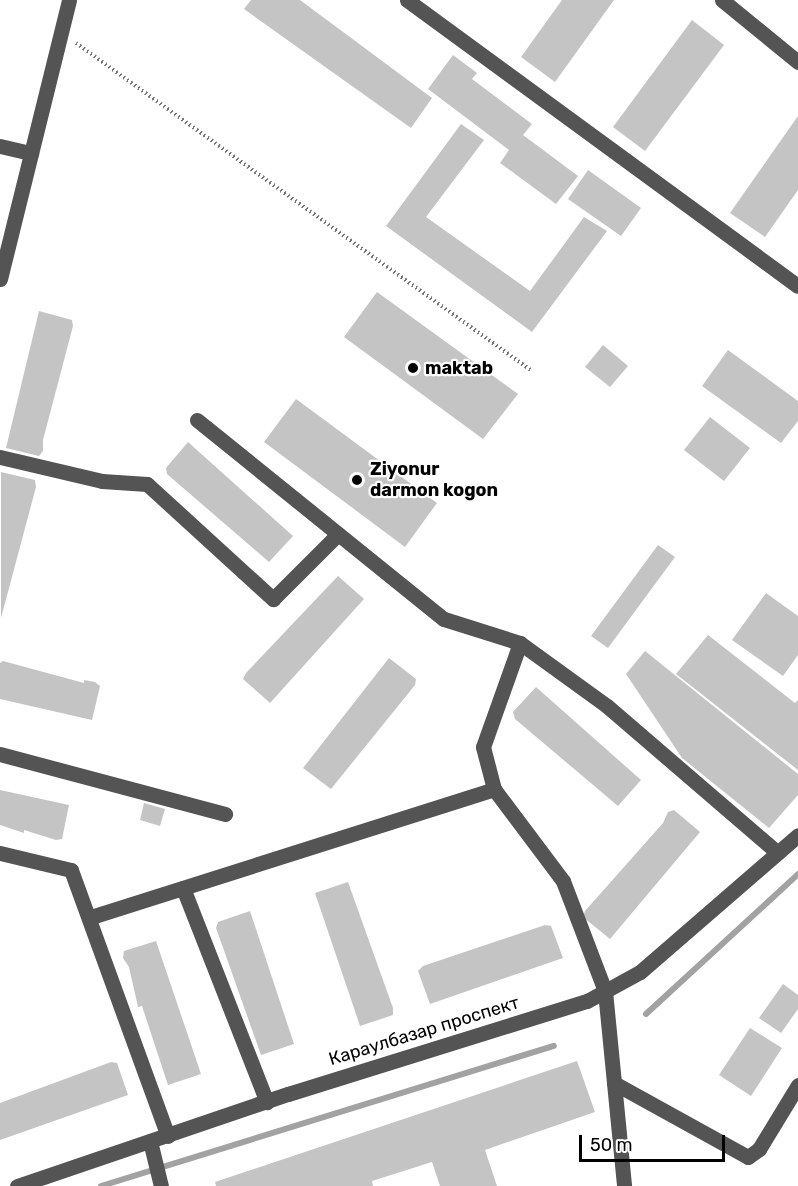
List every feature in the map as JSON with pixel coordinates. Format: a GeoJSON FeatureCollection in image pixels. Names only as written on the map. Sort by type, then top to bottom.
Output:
{"type":"FeatureCollection","features":[{"type":"Feature","properties":{"kind":"street"},"geometry":{"type":"LineString","coordinates":[[0,279],[69,0]]}},
{"type":"Feature","properties":{"kind":"street"},"geometry":{"type":"LineString","coordinates":[[407,0],[798,286]]}},
{"type":"Feature","properties":{"kind":"street"},"geometry":{"type":"LineString","coordinates":[[722,0],[798,62]]}},
{"type":"Feature","properties":{"kind":"street"},"geometry":{"type":"LineString","coordinates":[[0,146],[31,153]]}},
{"type":"Feature","properties":{"kind":"street"},"geometry":{"type":"LineString","coordinates":[[197,420],[444,619],[520,643],[607,706],[778,853]]}},
{"type":"Feature","properties":{"kind":"street"},"geometry":{"type":"LineString","coordinates":[[0,457],[102,481],[147,484],[273,599],[338,534]]}},
{"type":"Feature","properties":{"kind":"street"},"geometry":{"type":"LineString","coordinates":[[520,643],[483,747],[494,789],[564,881],[605,991],[624,1186]]}},
{"type":"Feature","properties":{"kind":"street"},"geometry":{"type":"LineString","coordinates":[[0,754],[225,814]]}},
{"type":"Feature","properties":{"kind":"street"},"geometry":{"type":"LineString","coordinates":[[90,917],[494,789]]}},
{"type":"Feature","properties":{"kind":"street","name":"Караулбазар проспект"},"geometry":{"type":"LineString","coordinates":[[17,1186],[267,1102],[587,1001],[640,972],[798,835]]}},
{"type":"Feature","properties":{"kind":"street"},"geometry":{"type":"LineString","coordinates":[[0,853],[71,870],[168,1136]]}},
{"type":"Feature","properties":{"kind":"street"},"geometry":{"type":"LineString","coordinates":[[183,888],[267,1102]]}},
{"type":"Feature","properties":{"kind":"street"},"geometry":{"type":"LineString","coordinates":[[614,1083],[748,1157],[759,1149],[798,1085]]}},
{"type":"Feature","properties":{"kind":"street"},"geometry":{"type":"LineString","coordinates":[[150,1141],[161,1186]]}},
{"type":"Feature","properties":{"kind":"path"},"geometry":{"type":"LineString","coordinates":[[61,32],[532,371]]}},
{"type":"Feature","properties":{"kind":"building"},"geometry":{"type":"Polygon","coordinates":[[[251,0],[300,0],[432,98],[411,128],[244,9],[251,0]]]}},
{"type":"Feature","properties":{"kind":"building"},"geometry":{"type":"Polygon","coordinates":[[[562,0],[614,0],[555,82],[521,57],[562,0]]]}},
{"type":"Feature","properties":{"kind":"building"},"geometry":{"type":"Polygon","coordinates":[[[692,20],[724,45],[645,151],[613,127],[692,20]]]}},
{"type":"Feature","properties":{"kind":"building"},"geometry":{"type":"Polygon","coordinates":[[[453,55],[477,73],[472,79],[532,124],[523,135],[578,176],[556,204],[500,163],[509,150],[428,89],[453,55]]]}},
{"type":"Feature","properties":{"kind":"building"},"geometry":{"type":"Polygon","coordinates":[[[798,116],[798,190],[765,237],[730,213],[798,116]]]}},
{"type":"Feature","properties":{"kind":"building"},"geometry":{"type":"Polygon","coordinates":[[[461,124],[484,140],[426,217],[530,291],[584,217],[607,231],[532,332],[386,226],[461,124]]]}},
{"type":"Feature","properties":{"kind":"building"},"geometry":{"type":"Polygon","coordinates":[[[588,170],[641,208],[621,236],[568,199],[588,170]]]}},
{"type":"Feature","properties":{"kind":"building"},"geometry":{"type":"Polygon","coordinates":[[[377,292],[518,394],[483,439],[344,337],[377,292]]]}},
{"type":"Feature","properties":{"kind":"building"},"geometry":{"type":"Polygon","coordinates":[[[39,311],[72,320],[73,326],[43,440],[43,451],[39,456],[6,448],[39,311]]]}},
{"type":"Feature","properties":{"kind":"building"},"geometry":{"type":"Polygon","coordinates":[[[603,345],[628,366],[610,387],[585,367],[603,345]]]}},
{"type":"Feature","properties":{"kind":"building"},"geometry":{"type":"Polygon","coordinates":[[[728,350],[798,401],[798,421],[781,443],[702,386],[728,350]]]}},
{"type":"Feature","properties":{"kind":"building"},"geometry":{"type":"Polygon","coordinates":[[[296,399],[437,503],[405,547],[264,442],[296,399]]]}},
{"type":"Feature","properties":{"kind":"building"},"geometry":{"type":"Polygon","coordinates":[[[710,417],[750,448],[724,481],[684,450],[710,417]]]}},
{"type":"Feature","properties":{"kind":"building"},"geometry":{"type":"Polygon","coordinates":[[[188,442],[293,536],[269,562],[167,474],[166,468],[188,442]]]}},
{"type":"Feature","properties":{"kind":"building"},"geometry":{"type":"Polygon","coordinates":[[[1,472],[35,480],[36,487],[1,618],[1,472]]]}},
{"type":"Feature","properties":{"kind":"building"},"geometry":{"type":"Polygon","coordinates":[[[658,545],[675,557],[608,648],[591,636],[658,545]]]}},
{"type":"Feature","properties":{"kind":"building"},"geometry":{"type":"Polygon","coordinates":[[[338,576],[364,599],[270,703],[243,679],[246,673],[338,576]]]}},
{"type":"Feature","properties":{"kind":"building"},"geometry":{"type":"Polygon","coordinates":[[[766,593],[798,616],[798,655],[783,676],[732,640],[766,593]]]}},
{"type":"Feature","properties":{"kind":"building"},"geometry":{"type":"Polygon","coordinates":[[[708,635],[795,703],[798,700],[798,770],[676,674],[708,635]]]}},
{"type":"Feature","properties":{"kind":"building"},"geometry":{"type":"Polygon","coordinates":[[[645,651],[798,774],[798,795],[769,828],[682,758],[626,674],[645,651]]]}},
{"type":"Feature","properties":{"kind":"building"},"geometry":{"type":"Polygon","coordinates":[[[389,658],[416,679],[415,685],[331,789],[303,768],[389,658]]]}},
{"type":"Feature","properties":{"kind":"building"},"geometry":{"type":"Polygon","coordinates":[[[3,661],[84,683],[84,680],[95,682],[100,686],[92,720],[0,699],[0,663],[3,661]]]}},
{"type":"Feature","properties":{"kind":"building"},"geometry":{"type":"Polygon","coordinates":[[[536,687],[641,780],[618,806],[515,719],[513,712],[536,687]]]}},
{"type":"Feature","properties":{"kind":"building"},"geometry":{"type":"Polygon","coordinates":[[[0,790],[69,805],[62,839],[56,840],[24,830],[24,833],[0,825],[0,790]]]}},
{"type":"Feature","properties":{"kind":"building"},"geometry":{"type":"Polygon","coordinates":[[[144,803],[165,809],[160,826],[140,820],[144,803]]]}},
{"type":"Feature","properties":{"kind":"building"},"geometry":{"type":"Polygon","coordinates":[[[674,810],[700,832],[610,939],[583,917],[585,911],[663,823],[668,812],[674,810]]]}},
{"type":"Feature","properties":{"kind":"building"},"geometry":{"type":"Polygon","coordinates":[[[348,882],[393,1008],[393,1015],[360,1026],[315,893],[348,882]]]}},
{"type":"Feature","properties":{"kind":"building"},"geometry":{"type":"Polygon","coordinates":[[[250,911],[294,1044],[261,1055],[216,928],[218,922],[250,911]]]}},
{"type":"Feature","properties":{"kind":"building"},"geometry":{"type":"Polygon","coordinates":[[[545,925],[551,926],[563,958],[430,1004],[418,971],[423,966],[545,925]]]}},
{"type":"Feature","properties":{"kind":"building"},"geometry":{"type":"Polygon","coordinates":[[[156,941],[201,1074],[168,1085],[142,1006],[138,1007],[129,967],[123,958],[124,951],[156,941]]]}},
{"type":"Feature","properties":{"kind":"building"},"geometry":{"type":"Polygon","coordinates":[[[783,984],[798,995],[798,1009],[781,1033],[759,1018],[783,984]]]}},
{"type":"Feature","properties":{"kind":"building"},"geometry":{"type":"Polygon","coordinates":[[[750,1028],[782,1048],[751,1096],[719,1075],[750,1028]]]}},
{"type":"Feature","properties":{"kind":"building"},"geometry":{"type":"Polygon","coordinates":[[[577,1061],[595,1112],[485,1150],[497,1186],[440,1186],[432,1162],[372,1181],[373,1186],[216,1186],[215,1182],[577,1061]]]}},
{"type":"Feature","properties":{"kind":"building"},"geometry":{"type":"Polygon","coordinates":[[[111,1062],[117,1063],[128,1095],[0,1140],[0,1103],[111,1062]]]}},
{"type":"Feature","properties":{"kind":"waterway"},"geometry":{"type":"LineString","coordinates":[[646,1014],[798,874]]}},
{"type":"Feature","properties":{"kind":"waterway"},"geometry":{"type":"LineString","coordinates":[[101,1186],[554,1046]]}},
{"type":"Feature","properties":{"kind":"place","name":"maktab"},"geometry":{"type":"Point","coordinates":[413,368]}},
{"type":"Feature","properties":{"kind":"place","name":"Ziyonur darmon kogon"},"geometry":{"type":"Point","coordinates":[357,480]}}]}
